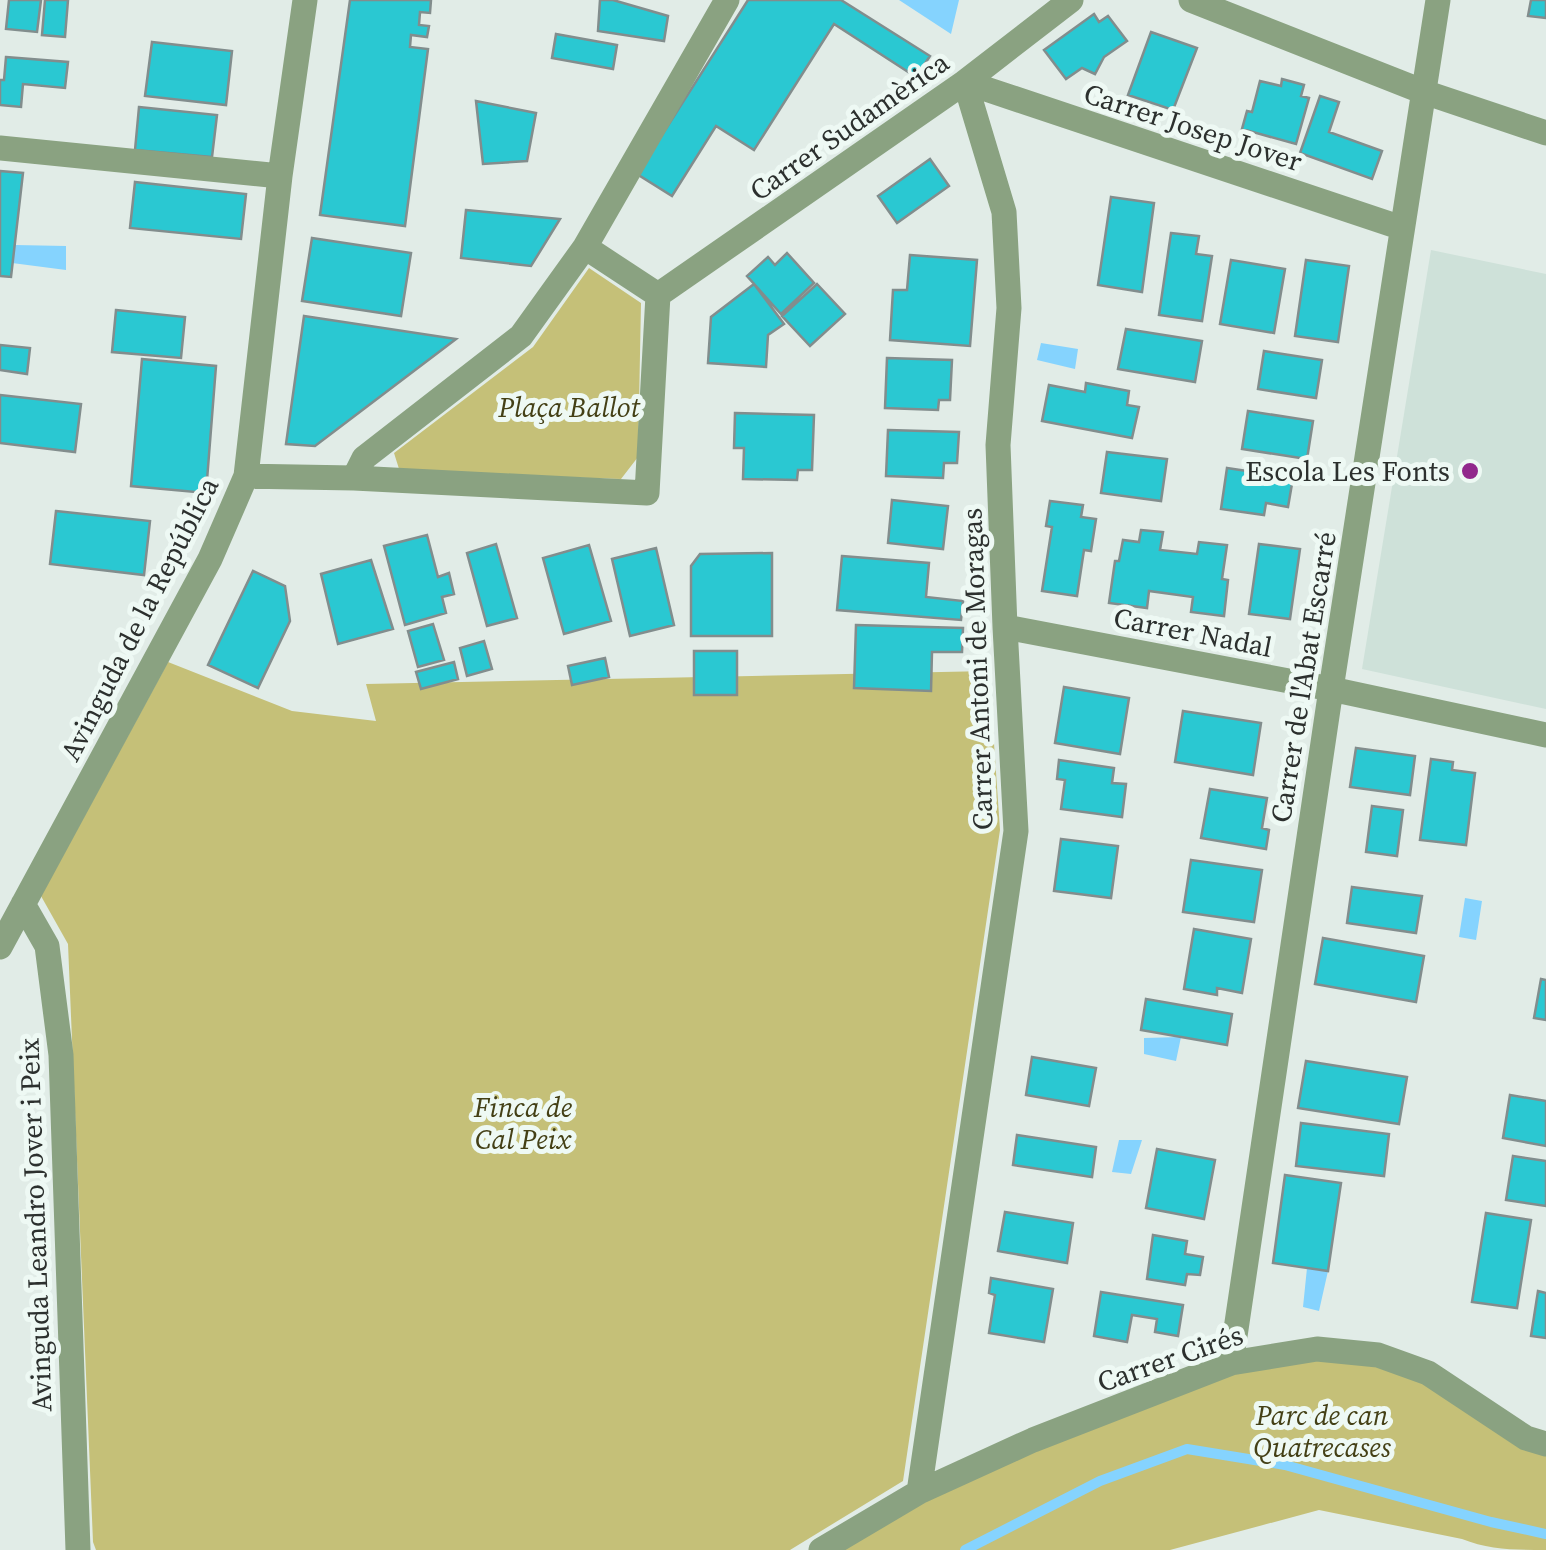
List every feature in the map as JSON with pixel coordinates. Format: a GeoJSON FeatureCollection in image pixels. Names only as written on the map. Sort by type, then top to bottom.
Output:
{"type":"FeatureCollection","features":[{"type":"Feature","properties":{"kind":"street","name":"Avinguda de la República"},"geometry":{"type":"LineString","coordinates":[[0,946],[210,559],[246,476],[280,176],[306,0]]}},
{"type":"Feature","properties":{"kind":"street"},"geometry":{"type":"LineString","coordinates":[[354,478],[364,458],[521,336],[585,247],[726,0]]}},
{"type":"Feature","properties":{"kind":"street","name":"Carrer Sudamèrica"},"geometry":{"type":"LineString","coordinates":[[658,296],[965,82],[1071,0]]}},
{"type":"Feature","properties":{"kind":"street"},"geometry":{"type":"LineString","coordinates":[[1190,0],[1424,92],[1546,133]]}},
{"type":"Feature","properties":{"kind":"street","name":"Carrer de l'Abat Escarré"},"geometry":{"type":"LineString","coordinates":[[1231,1363],[1438,0]]}},
{"type":"Feature","properties":{"kind":"street","name":"Carrer Josep Jover"},"geometry":{"type":"LineString","coordinates":[[965,82],[1402,228]]}},
{"type":"Feature","properties":{"kind":"street","name":"Carrer Antoni de Moragas"},"geometry":{"type":"LineString","coordinates":[[919,1492],[1016,831],[998,445],[1008,308],[1004,212],[965,82]]}},
{"type":"Feature","properties":{"kind":"street"},"geometry":{"type":"LineString","coordinates":[[0,148],[280,176]]}},
{"type":"Feature","properties":{"kind":"street"},"geometry":{"type":"LineString","coordinates":[[246,476],[648,493],[658,296],[585,247]]}},
{"type":"Feature","properties":{"kind":"street","name":"Carrer Nadal"},"geometry":{"type":"LineString","coordinates":[[1005,627],[1331,688],[1546,735]]}},
{"type":"Feature","properties":{"kind":"street","name":"Avinguda Leandro Jover i Peix"},"geometry":{"type":"LineString","coordinates":[[23,904],[47,946],[60,1055],[78,1550]]}},
{"type":"Feature","properties":{"kind":"street","name":"Carrer Cirés"},"geometry":{"type":"LineString","coordinates":[[821,1550],[919,1492],[1033,1440],[1231,1363],[1317,1349],[1378,1355],[1428,1373],[1526,1438],[1546,1444]]}},
{"type":"Feature","properties":{"kind":"shaded area","name":"Escola Les Fonts"},"geometry":{"type":"Polygon","coordinates":[[[1431,250],[1546,274],[1546,709],[1362,669],[1431,250]]]}},
{"type":"Feature","properties":{"kind":"green space","name":"Plaça Ballot"},"geometry":{"type":"Polygon","coordinates":[[[589,268],[641,303],[638,457],[621,479],[400,472],[394,453],[533,347],[589,268]]]}},
{"type":"Feature","properties":{"kind":"green space","name":"Finca de Cal Peix"},"geometry":{"type":"Polygon","coordinates":[[[168,662],[292,711],[376,721],[366,684],[989,671],[1000,830],[903,1481],[790,1550],[96,1550],[68,944],[41,896],[168,662]]]}},
{"type":"Feature","properties":{"kind":"green space","name":"Parc de can Quatrecases"},"geometry":{"type":"Polygon","coordinates":[[[1319,1355],[1425,1377],[1546,1449],[1546,1550],[1493,1547],[1319,1510],[1170,1550],[832,1550],[930,1493],[1235,1368],[1319,1355]]]}},
{"type":"Feature","properties":{"kind":"water"},"geometry":{"type":"Polygon","coordinates":[[[899,0],[959,0],[951,34],[899,0]]]}},
{"type":"Feature","properties":{"kind":"water"},"geometry":{"type":"Polygon","coordinates":[[[15,245],[66,246],[66,270],[12,263],[15,245]]]}},
{"type":"Feature","properties":{"kind":"water"},"geometry":{"type":"Polygon","coordinates":[[[1041,343],[1078,349],[1075,369],[1037,360],[1041,343]]]}},
{"type":"Feature","properties":{"kind":"water"},"geometry":{"type":"Polygon","coordinates":[[[1465,898],[1482,901],[1476,940],[1459,937],[1465,898]]]}},
{"type":"Feature","properties":{"kind":"water"},"geometry":{"type":"Polygon","coordinates":[[[1181,1037],[1176,1061],[1144,1054],[1144,1038],[1181,1037]]]}},
{"type":"Feature","properties":{"kind":"water"},"geometry":{"type":"Polygon","coordinates":[[[1119,1140],[1142,1140],[1131,1174],[1112,1172],[1119,1140]]]}},
{"type":"Feature","properties":{"kind":"water"},"geometry":{"type":"Polygon","coordinates":[[[1307,1268],[1328,1271],[1319,1311],[1303,1307],[1307,1268]]]}},
{"type":"Feature","properties":{"kind":"building"},"geometry":{"type":"Polygon","coordinates":[[[9,0],[41,0],[37,32],[6,29],[9,0]]]}},
{"type":"Feature","properties":{"kind":"building"},"geometry":{"type":"Polygon","coordinates":[[[45,0],[68,0],[65,37],[42,35],[45,0]]]}},
{"type":"Feature","properties":{"kind":"building"},"geometry":{"type":"Polygon","coordinates":[[[350,0],[431,0],[430,13],[420,12],[419,25],[429,26],[427,37],[411,35],[410,47],[428,49],[405,226],[320,215],[350,0]]]}},
{"type":"Feature","properties":{"kind":"building"},"geometry":{"type":"Polygon","coordinates":[[[600,0],[668,16],[664,41],[598,31],[600,0]]]}},
{"type":"Feature","properties":{"kind":"building"},"geometry":{"type":"Polygon","coordinates":[[[748,0],[841,0],[930,56],[916,77],[834,24],[754,150],[716,126],[672,196],[637,174],[748,0]]]}},
{"type":"Feature","properties":{"kind":"building"},"geometry":{"type":"Polygon","coordinates":[[[1531,0],[1546,0],[1546,18],[1528,16],[1531,0]]]}},
{"type":"Feature","properties":{"kind":"building"},"geometry":{"type":"Polygon","coordinates":[[[1094,14],[1099,22],[1108,16],[1127,41],[1104,57],[1095,74],[1082,68],[1066,79],[1044,50],[1094,14]]]}},
{"type":"Feature","properties":{"kind":"building"},"geometry":{"type":"Polygon","coordinates":[[[1151,32],[1197,48],[1173,110],[1128,95],[1151,32]]]}},
{"type":"Feature","properties":{"kind":"building"},"geometry":{"type":"Polygon","coordinates":[[[556,34],[617,45],[613,69],[552,58],[556,34]]]}},
{"type":"Feature","properties":{"kind":"building"},"geometry":{"type":"Polygon","coordinates":[[[152,42],[232,51],[226,105],[145,96],[152,42]]]}},
{"type":"Feature","properties":{"kind":"building"},"geometry":{"type":"Polygon","coordinates":[[[6,57],[68,62],[65,88],[23,84],[21,107],[0,105],[0,80],[4,80],[6,57]]]}},
{"type":"Feature","properties":{"kind":"building"},"geometry":{"type":"Polygon","coordinates":[[[1282,79],[1304,85],[1301,96],[1309,98],[1296,144],[1242,129],[1247,111],[1252,112],[1260,81],[1281,86],[1282,79]]]}},
{"type":"Feature","properties":{"kind":"building"},"geometry":{"type":"Polygon","coordinates":[[[1320,96],[1339,102],[1329,132],[1382,151],[1372,179],[1300,153],[1320,96]]]}},
{"type":"Feature","properties":{"kind":"building"},"geometry":{"type":"Polygon","coordinates":[[[476,101],[536,113],[527,161],[483,164],[476,101]]]}},
{"type":"Feature","properties":{"kind":"building"},"geometry":{"type":"Polygon","coordinates":[[[139,107],[217,115],[212,157],[135,150],[139,107]]]}},
{"type":"Feature","properties":{"kind":"building"},"geometry":{"type":"Polygon","coordinates":[[[930,159],[949,186],[897,223],[878,196],[930,159]]]}},
{"type":"Feature","properties":{"kind":"building"},"geometry":{"type":"Polygon","coordinates":[[[0,171],[23,173],[11,277],[0,276],[0,171]]]}},
{"type":"Feature","properties":{"kind":"building"},"geometry":{"type":"Polygon","coordinates":[[[135,182],[246,194],[241,239],[130,228],[135,182]]]}},
{"type":"Feature","properties":{"kind":"building"},"geometry":{"type":"Polygon","coordinates":[[[1111,197],[1154,203],[1142,292],[1098,285],[1111,197]]]}},
{"type":"Feature","properties":{"kind":"building"},"geometry":{"type":"Polygon","coordinates":[[[466,210],[560,219],[531,266],[461,258],[466,210]]]}},
{"type":"Feature","properties":{"kind":"building"},"geometry":{"type":"Polygon","coordinates":[[[1171,233],[1199,236],[1196,254],[1212,256],[1202,321],[1159,315],[1171,233]]]}},
{"type":"Feature","properties":{"kind":"building"},"geometry":{"type":"Polygon","coordinates":[[[312,238],[411,253],[401,316],[302,301],[312,238]]]}},
{"type":"Feature","properties":{"kind":"building"},"geometry":{"type":"Polygon","coordinates":[[[787,253],[814,283],[781,314],[747,276],[768,257],[775,265],[787,253]]]}},
{"type":"Feature","properties":{"kind":"building"},"geometry":{"type":"Polygon","coordinates":[[[910,255],[977,260],[970,346],[890,340],[893,290],[907,290],[910,255]]]}},
{"type":"Feature","properties":{"kind":"building"},"geometry":{"type":"Polygon","coordinates":[[[1231,260],[1285,269],[1274,333],[1220,324],[1231,260]]]}},
{"type":"Feature","properties":{"kind":"building"},"geometry":{"type":"Polygon","coordinates":[[[1306,260],[1349,266],[1338,342],[1295,336],[1306,260]]]}},
{"type":"Feature","properties":{"kind":"building"},"geometry":{"type":"Polygon","coordinates":[[[754,284],[784,324],[768,335],[766,367],[708,363],[711,317],[754,284]]]}},
{"type":"Feature","properties":{"kind":"building"},"geometry":{"type":"Polygon","coordinates":[[[817,284],[845,314],[810,346],[782,316],[817,284]]]}},
{"type":"Feature","properties":{"kind":"building"},"geometry":{"type":"Polygon","coordinates":[[[116,310],[185,317],[181,358],[112,352],[116,310]]]}},
{"type":"Feature","properties":{"kind":"building"},"geometry":{"type":"Polygon","coordinates":[[[304,316],[456,339],[315,446],[286,444],[304,316]]]}},
{"type":"Feature","properties":{"kind":"building"},"geometry":{"type":"Polygon","coordinates":[[[1126,329],[1202,341],[1195,382],[1118,369],[1126,329]]]}},
{"type":"Feature","properties":{"kind":"building"},"geometry":{"type":"Polygon","coordinates":[[[0,345],[30,348],[27,374],[0,370],[0,345]]]}},
{"type":"Feature","properties":{"kind":"building"},"geometry":{"type":"Polygon","coordinates":[[[1264,351],[1322,360],[1316,398],[1258,389],[1264,351]]]}},
{"type":"Feature","properties":{"kind":"building"},"geometry":{"type":"Polygon","coordinates":[[[887,358],[952,360],[950,400],[939,400],[938,410],[885,408],[887,358]]]}},
{"type":"Feature","properties":{"kind":"building"},"geometry":{"type":"Polygon","coordinates":[[[142,359],[216,366],[206,493],[131,486],[142,359]]]}},
{"type":"Feature","properties":{"kind":"building"},"geometry":{"type":"Polygon","coordinates":[[[1086,383],[1129,391],[1127,405],[1139,407],[1132,438],[1042,421],[1049,385],[1085,392],[1086,383]]]}},
{"type":"Feature","properties":{"kind":"building"},"geometry":{"type":"Polygon","coordinates":[[[0,395],[81,404],[75,452],[0,443],[0,395]]]}},
{"type":"Feature","properties":{"kind":"building"},"geometry":{"type":"Polygon","coordinates":[[[1248,411],[1313,421],[1307,459],[1242,449],[1248,411]]]}},
{"type":"Feature","properties":{"kind":"building"},"geometry":{"type":"Polygon","coordinates":[[[735,413],[814,415],[812,470],[798,470],[797,480],[743,479],[744,448],[734,448],[735,413]]]}},
{"type":"Feature","properties":{"kind":"building"},"geometry":{"type":"Polygon","coordinates":[[[888,430],[959,432],[957,463],[944,463],[943,478],[886,476],[888,430]]]}},
{"type":"Feature","properties":{"kind":"building"},"geometry":{"type":"Polygon","coordinates":[[[1107,452],[1167,459],[1161,501],[1101,493],[1107,452]]]}},
{"type":"Feature","properties":{"kind":"building"},"geometry":{"type":"Polygon","coordinates":[[[1227,468],[1293,478],[1288,507],[1266,503],[1264,515],[1221,509],[1227,468]]]}},
{"type":"Feature","properties":{"kind":"building"},"geometry":{"type":"Polygon","coordinates":[[[892,500],[948,506],[943,549],[888,543],[892,500]]]}},
{"type":"Feature","properties":{"kind":"building"},"geometry":{"type":"Polygon","coordinates":[[[1050,501],[1083,505],[1081,517],[1096,519],[1091,551],[1084,550],[1077,596],[1042,591],[1052,527],[1046,526],[1050,501]]]}},
{"type":"Feature","properties":{"kind":"building"},"geometry":{"type":"Polygon","coordinates":[[[56,511],[150,521],[144,575],[50,564],[56,511]]]}},
{"type":"Feature","properties":{"kind":"building"},"geometry":{"type":"Polygon","coordinates":[[[1141,530],[1163,532],[1160,550],[1197,554],[1199,542],[1227,545],[1222,579],[1228,580],[1224,616],[1191,612],[1193,597],[1149,591],[1147,608],[1109,603],[1115,561],[1119,561],[1123,540],[1139,542],[1141,530]]]}},
{"type":"Feature","properties":{"kind":"building"},"geometry":{"type":"Polygon","coordinates":[[[427,535],[438,577],[449,573],[454,594],[442,597],[446,613],[405,625],[384,546],[427,535]]]}},
{"type":"Feature","properties":{"kind":"building"},"geometry":{"type":"Polygon","coordinates":[[[496,544],[517,618],[487,626],[467,553],[496,544]]]}},
{"type":"Feature","properties":{"kind":"building"},"geometry":{"type":"Polygon","coordinates":[[[1259,544],[1300,549],[1290,619],[1249,614],[1259,544]]]}},
{"type":"Feature","properties":{"kind":"building"},"geometry":{"type":"Polygon","coordinates":[[[589,545],[611,621],[564,634],[543,558],[589,545]]]}},
{"type":"Feature","properties":{"kind":"building"},"geometry":{"type":"Polygon","coordinates":[[[656,548],[674,625],[630,636],[612,559],[656,548]]]}},
{"type":"Feature","properties":{"kind":"building"},"geometry":{"type":"Polygon","coordinates":[[[772,553],[772,636],[691,636],[691,566],[700,554],[772,553]]]}},
{"type":"Feature","properties":{"kind":"building"},"geometry":{"type":"Polygon","coordinates":[[[842,556],[929,563],[926,597],[963,601],[961,620],[837,610],[842,556]]]}},
{"type":"Feature","properties":{"kind":"building"},"geometry":{"type":"Polygon","coordinates":[[[371,560],[393,629],[338,644],[321,574],[371,560]]]}},
{"type":"Feature","properties":{"kind":"building"},"geometry":{"type":"Polygon","coordinates":[[[253,571],[285,586],[290,621],[258,688],[208,665],[253,571]]]}},
{"type":"Feature","properties":{"kind":"building"},"geometry":{"type":"Polygon","coordinates":[[[433,624],[444,660],[418,667],[408,631],[433,624]]]}},
{"type":"Feature","properties":{"kind":"building"},"geometry":{"type":"Polygon","coordinates":[[[856,625],[963,628],[962,652],[932,652],[931,691],[854,688],[856,625]]]}},
{"type":"Feature","properties":{"kind":"building"},"geometry":{"type":"Polygon","coordinates":[[[484,641],[492,669],[467,676],[460,648],[484,641]]]}},
{"type":"Feature","properties":{"kind":"building"},"geometry":{"type":"Polygon","coordinates":[[[694,651],[737,651],[737,695],[694,695],[694,651]]]}},
{"type":"Feature","properties":{"kind":"building"},"geometry":{"type":"Polygon","coordinates":[[[605,658],[609,677],[572,685],[568,666],[605,658]]]}},
{"type":"Feature","properties":{"kind":"building"},"geometry":{"type":"Polygon","coordinates":[[[454,662],[458,679],[421,689],[416,672],[454,662]]]}},
{"type":"Feature","properties":{"kind":"building"},"geometry":{"type":"Polygon","coordinates":[[[1064,687],[1129,698],[1120,754],[1055,743],[1064,687]]]}},
{"type":"Feature","properties":{"kind":"building"},"geometry":{"type":"Polygon","coordinates":[[[1183,711],[1261,723],[1253,775],[1175,762],[1183,711]]]}},
{"type":"Feature","properties":{"kind":"building"},"geometry":{"type":"Polygon","coordinates":[[[1356,748],[1415,756],[1410,795],[1350,787],[1356,748]]]}},
{"type":"Feature","properties":{"kind":"building"},"geometry":{"type":"Polygon","coordinates":[[[1431,759],[1453,762],[1452,770],[1475,773],[1466,845],[1420,840],[1431,759]]]}},
{"type":"Feature","properties":{"kind":"building"},"geometry":{"type":"Polygon","coordinates":[[[1059,760],[1114,768],[1112,783],[1126,784],[1122,817],[1061,809],[1065,780],[1057,779],[1059,760]]]}},
{"type":"Feature","properties":{"kind":"building"},"geometry":{"type":"Polygon","coordinates":[[[1210,789],[1267,798],[1262,828],[1269,830],[1266,849],[1201,838],[1210,789]]]}},
{"type":"Feature","properties":{"kind":"building"},"geometry":{"type":"Polygon","coordinates":[[[1372,806],[1403,810],[1397,856],[1366,852],[1372,806]]]}},
{"type":"Feature","properties":{"kind":"building"},"geometry":{"type":"Polygon","coordinates":[[[1061,839],[1118,846],[1111,898],[1054,891],[1061,839]]]}},
{"type":"Feature","properties":{"kind":"building"},"geometry":{"type":"Polygon","coordinates":[[[1191,860],[1262,870],[1254,922],[1183,912],[1191,860]]]}},
{"type":"Feature","properties":{"kind":"building"},"geometry":{"type":"Polygon","coordinates":[[[1352,887],[1422,896],[1416,933],[1347,923],[1352,887]]]}},
{"type":"Feature","properties":{"kind":"building"},"geometry":{"type":"Polygon","coordinates":[[[1194,929],[1251,939],[1242,993],[1217,988],[1217,995],[1184,989],[1194,929]]]}},
{"type":"Feature","properties":{"kind":"building"},"geometry":{"type":"Polygon","coordinates":[[[1323,938],[1424,956],[1416,1002],[1315,984],[1323,938]]]}},
{"type":"Feature","properties":{"kind":"building"},"geometry":{"type":"Polygon","coordinates":[[[1541,979],[1546,980],[1546,1020],[1534,1018],[1541,979]]]}},
{"type":"Feature","properties":{"kind":"building"},"geometry":{"type":"Polygon","coordinates":[[[1146,999],[1232,1014],[1227,1045],[1141,1030],[1146,999]]]}},
{"type":"Feature","properties":{"kind":"building"},"geometry":{"type":"Polygon","coordinates":[[[1032,1057],[1096,1068],[1089,1106],[1026,1095],[1032,1057]]]}},
{"type":"Feature","properties":{"kind":"building"},"geometry":{"type":"Polygon","coordinates":[[[1306,1061],[1407,1077],[1399,1124],[1298,1108],[1306,1061]]]}},
{"type":"Feature","properties":{"kind":"building"},"geometry":{"type":"Polygon","coordinates":[[[1510,1095],[1546,1101],[1546,1146],[1503,1138],[1510,1095]]]}},
{"type":"Feature","properties":{"kind":"building"},"geometry":{"type":"Polygon","coordinates":[[[1301,1123],[1389,1134],[1384,1176],[1296,1166],[1301,1123]]]}},
{"type":"Feature","properties":{"kind":"building"},"geometry":{"type":"Polygon","coordinates":[[[1017,1135],[1096,1147],[1092,1177],[1013,1165],[1017,1135]]]}},
{"type":"Feature","properties":{"kind":"building"},"geometry":{"type":"Polygon","coordinates":[[[1157,1149],[1215,1160],[1204,1219],[1146,1208],[1157,1149]]]}},
{"type":"Feature","properties":{"kind":"building"},"geometry":{"type":"Polygon","coordinates":[[[1513,1156],[1546,1161],[1546,1206],[1506,1200],[1513,1156]]]}},
{"type":"Feature","properties":{"kind":"building"},"geometry":{"type":"Polygon","coordinates":[[[1285,1175],[1341,1183],[1328,1271],[1273,1263],[1285,1175]]]}},
{"type":"Feature","properties":{"kind":"building"},"geometry":{"type":"Polygon","coordinates":[[[1005,1212],[1073,1223],[1067,1263],[998,1251],[1005,1212]]]}},
{"type":"Feature","properties":{"kind":"building"},"geometry":{"type":"Polygon","coordinates":[[[1486,1213],[1531,1220],[1517,1308],[1472,1302],[1486,1213]]]}},
{"type":"Feature","properties":{"kind":"building"},"geometry":{"type":"Polygon","coordinates":[[[1153,1235],[1187,1241],[1185,1254],[1203,1257],[1200,1275],[1187,1274],[1185,1285],[1147,1279],[1153,1235]]]}},
{"type":"Feature","properties":{"kind":"building"},"geometry":{"type":"Polygon","coordinates":[[[991,1278],[1053,1289],[1044,1342],[989,1333],[995,1295],[989,1293],[991,1278]]]}},
{"type":"Feature","properties":{"kind":"building"},"geometry":{"type":"Polygon","coordinates":[[[1538,1291],[1546,1293],[1546,1338],[1531,1336],[1538,1291]]]}},
{"type":"Feature","properties":{"kind":"building"},"geometry":{"type":"Polygon","coordinates":[[[1101,1292],[1183,1305],[1178,1336],[1155,1332],[1157,1319],[1132,1315],[1127,1342],[1094,1336],[1101,1292]]]}},
{"type":"Feature","properties":{"kind":"waterway"},"geometry":{"type":"LineString","coordinates":[[965,1550],[1100,1481],[1187,1449],[1285,1465],[1546,1534]]}},
{"type":"Feature","properties":{"kind":"place","name":"Escola Les Fonts"},"geometry":{"type":"Point","coordinates":[1470,471]}}]}
